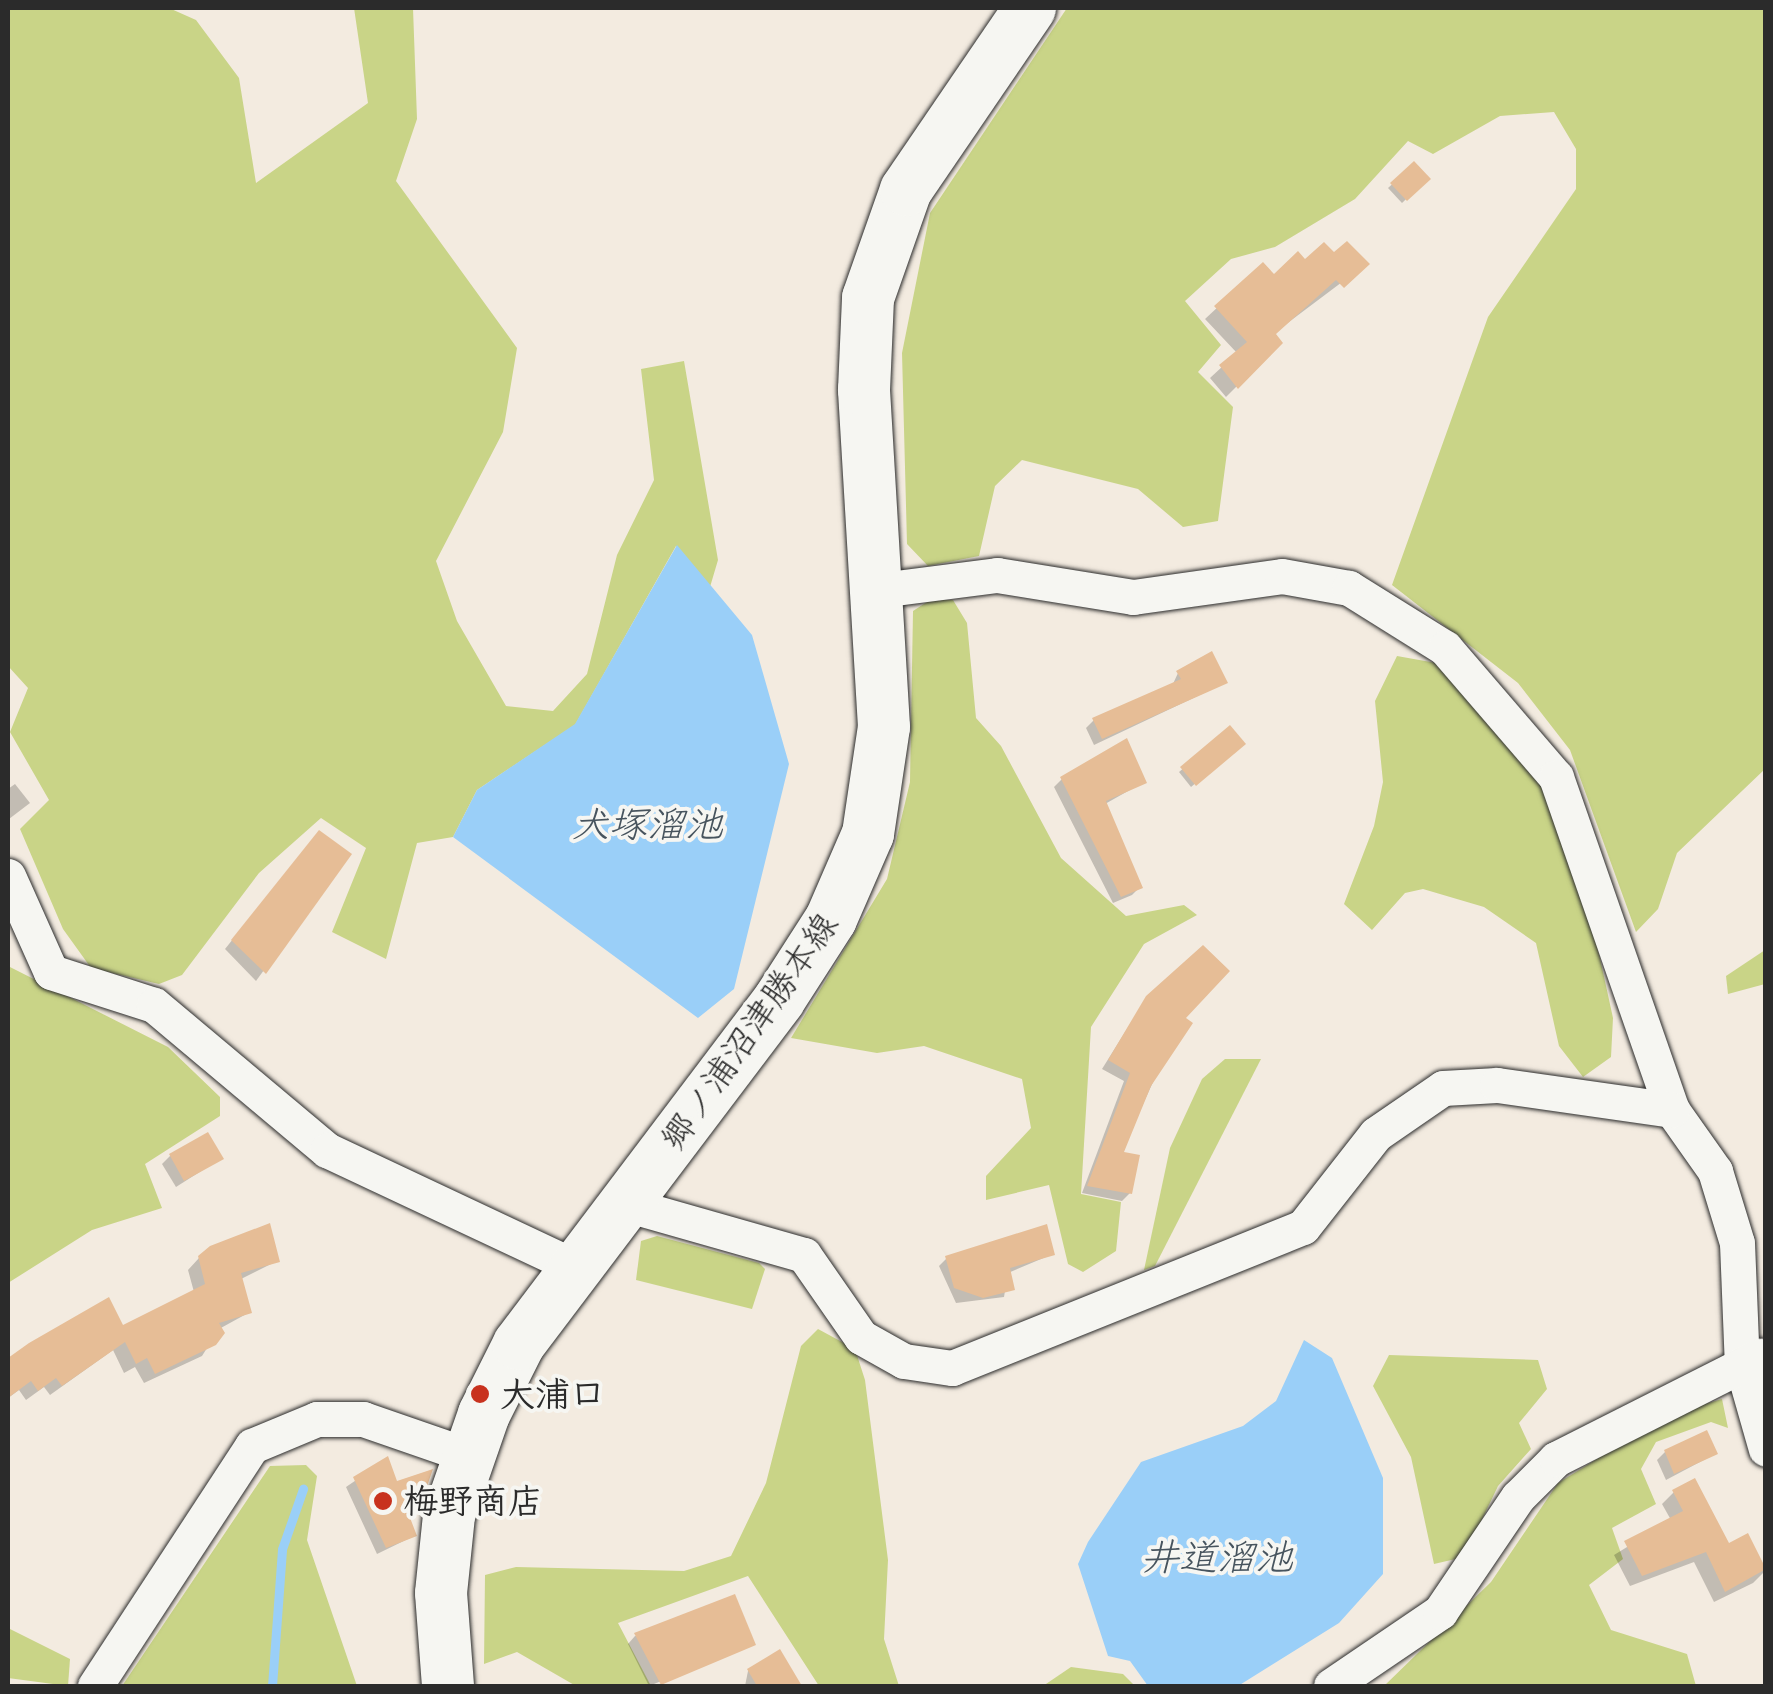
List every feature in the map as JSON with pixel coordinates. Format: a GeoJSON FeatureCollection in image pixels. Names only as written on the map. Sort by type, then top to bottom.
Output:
{"type":"FeatureCollection","features":[{"type":"Feature","properties":{"kind":"main road","name":"郷ノ浦沼津勝本線"},"geometry":{"type":"LineString","coordinates":[[448,1686],[441,1593],[464,1454],[519,1344],[780,1000],[853,876],[879,784],[880,590],[864,390],[878,256],[906,190],[1030,8]]}},
{"type":"Feature","properties":{"kind":"street"},"geometry":{"type":"LineString","coordinates":[[880,590],[997,575],[1133,597],[1282,576],[1350,588],[1391,608],[1490,691],[1556,778],[1672,1110],[1715,1171],[1729,1208],[1766,1449]]}},
{"type":"Feature","properties":{"kind":"street"},"geometry":{"type":"LineString","coordinates":[[8,876],[51,972],[154,1005],[327,1150],[576,1268]]}},
{"type":"Feature","properties":{"kind":"street"},"geometry":{"type":"LineString","coordinates":[[625,1204],[804,1255],[861,1337],[904,1361],[952,1368],[1303,1227],[1376,1134],[1442,1088],[1497,1086],[1672,1110]]}},
{"type":"Feature","properties":{"kind":"street"},"geometry":{"type":"LineString","coordinates":[[1350,1682],[1440,1612],[1518,1497],[1556,1459],[1754,1359]]}},
{"type":"Feature","properties":{"kind":"street"},"geometry":{"type":"LineString","coordinates":[[95,1686],[252,1446],[316,1419],[363,1419],[464,1454]]}},
{"type":"Feature","properties":{"kind":"green space"},"geometry":{"type":"Polygon","coordinates":[[[8,8],[169,8],[196,20],[239,78],[256,183],[368,103],[354,8],[413,8],[417,119],[396,181],[517,348],[503,432],[436,561],[457,621],[506,706],[553,711],[587,674],[617,555],[654,480],[641,369],[684,361],[718,560],[710,587],[676,546],[575,725],[477,790],[453,837],[417,843],[386,959],[332,932],[366,848],[321,818],[259,873],[182,975],[159,984],[91,968],[63,929],[20,829],[49,800],[10,732],[28,688],[8,666],[8,8]]]}},
{"type":"Feature","properties":{"kind":"green space"},"geometry":{"type":"Polygon","coordinates":[[[1067,8],[1765,8],[1765,769],[1677,853],[1658,909],[1636,932],[1570,750],[1518,683],[1392,585],[1488,317],[1576,189],[1576,149],[1554,112],[1500,116],[1433,154],[1408,141],[1355,199],[1275,247],[1231,259],[1185,301],[1221,345],[1198,372],[1233,407],[1218,521],[1183,527],[1138,489],[1022,460],[995,486],[979,556],[928,566],[907,544],[902,353],[930,213],[1067,8]]]}},
{"type":"Feature","properties":{"kind":"green space"},"geometry":{"type":"Polygon","coordinates":[[[930,600],[953,600],[967,623],[976,718],[1001,746],[1061,858],[1126,916],[1184,905],[1197,915],[1144,944],[1091,1027],[1081,1194],[1121,1202],[1116,1251],[1083,1272],[1068,1264],[1049,1185],[986,1200],[986,1176],[1031,1128],[1022,1079],[924,1046],[877,1053],[791,1038],[887,879],[910,782],[913,611],[930,600]]]}},
{"type":"Feature","properties":{"kind":"green space"},"geometry":{"type":"Polygon","coordinates":[[[1397,656],[1436,663],[1508,733],[1572,830],[1613,1018],[1611,1057],[1583,1077],[1559,1046],[1536,943],[1484,907],[1423,889],[1405,893],[1372,930],[1344,904],[1374,826],[1383,782],[1375,701],[1397,656]]]}},
{"type":"Feature","properties":{"kind":"green space"},"geometry":{"type":"Polygon","coordinates":[[[1765,950],[1765,984],[1728,994],[1726,976],[1765,950]]]}},
{"type":"Feature","properties":{"kind":"green space"},"geometry":{"type":"Polygon","coordinates":[[[8,966],[168,1047],[220,1097],[220,1116],[145,1164],[162,1208],[92,1230],[8,1283],[8,966]]]}},
{"type":"Feature","properties":{"kind":"green space"},"geometry":{"type":"Polygon","coordinates":[[[1225,1059],[1261,1059],[1155,1266],[1144,1270],[1170,1148],[1202,1079],[1225,1059]]]}},
{"type":"Feature","properties":{"kind":"green space"},"geometry":{"type":"Polygon","coordinates":[[[657,1236],[759,1263],[765,1269],[752,1309],[636,1280],[641,1241],[657,1236]]]}},
{"type":"Feature","properties":{"kind":"green space"},"geometry":{"type":"Polygon","coordinates":[[[818,1329],[855,1349],[865,1380],[888,1560],[884,1639],[899,1686],[819,1686],[748,1576],[618,1623],[651,1686],[576,1686],[517,1652],[484,1664],[485,1575],[516,1567],[684,1571],[731,1556],[766,1483],[801,1346],[818,1329]]]}},
{"type":"Feature","properties":{"kind":"green space"},"geometry":{"type":"Polygon","coordinates":[[[1389,1355],[1538,1360],[1547,1389],[1519,1423],[1531,1449],[1498,1486],[1464,1557],[1434,1564],[1411,1457],[1373,1386],[1389,1355]]]}},
{"type":"Feature","properties":{"kind":"green space"},"geometry":{"type":"Polygon","coordinates":[[[1722,1399],[1728,1428],[1711,1422],[1656,1442],[1641,1469],[1656,1504],[1612,1528],[1623,1559],[1589,1585],[1611,1630],[1687,1654],[1696,1686],[1384,1686],[1491,1582],[1558,1483],[1670,1414],[1722,1399]]]}},
{"type":"Feature","properties":{"kind":"green space"},"geometry":{"type":"Polygon","coordinates":[[[306,1465],[317,1476],[307,1540],[357,1686],[122,1686],[270,1466],[306,1465]]]}},
{"type":"Feature","properties":{"kind":"green space"},"geometry":{"type":"Polygon","coordinates":[[[8,1628],[70,1659],[68,1686],[8,1678],[8,1628]]]}},
{"type":"Feature","properties":{"kind":"green space"},"geometry":{"type":"Polygon","coordinates":[[[1071,1667],[1123,1674],[1135,1686],[1043,1686],[1071,1667]]]}},
{"type":"Feature","properties":{"kind":"water","name":"犬塚溜池"},"geometry":{"type":"Polygon","coordinates":[[[677,545],[752,635],[789,764],[734,989],[698,1018],[453,837],[477,790],[575,724],[677,545]]]}},
{"type":"Feature","properties":{"kind":"water","name":"井道溜池"},"geometry":{"type":"Polygon","coordinates":[[[1304,1340],[1332,1358],[1383,1478],[1383,1574],[1339,1623],[1238,1686],[1148,1686],[1130,1661],[1108,1656],[1078,1564],[1088,1542],[1141,1462],[1243,1426],[1276,1401],[1304,1340]]]}},
{"type":"Feature","properties":{"kind":"building"},"geometry":{"type":"Polygon","coordinates":[[[1414,161],[1431,179],[1407,201],[1390,183],[1414,161]]]}},
{"type":"Feature","properties":{"kind":"building"},"geometry":{"type":"Polygon","coordinates":[[[1347,241],[1370,264],[1344,288],[1336,280],[1276,334],[1283,343],[1238,389],[1219,365],[1247,342],[1214,306],[1263,262],[1274,274],[1298,251],[1305,259],[1324,242],[1334,252],[1347,241]]]}},
{"type":"Feature","properties":{"kind":"building"},"geometry":{"type":"Polygon","coordinates":[[[1212,651],[1228,683],[1102,739],[1092,718],[1181,679],[1176,671],[1212,651]]]}},
{"type":"Feature","properties":{"kind":"building"},"geometry":{"type":"Polygon","coordinates":[[[1230,725],[1246,744],[1196,786],[1180,767],[1230,725]]]}},
{"type":"Feature","properties":{"kind":"building"},"geometry":{"type":"Polygon","coordinates":[[[1127,738],[1147,783],[1106,801],[1143,888],[1121,897],[1060,777],[1127,738]]]}},
{"type":"Feature","properties":{"kind":"building"},"geometry":{"type":"Polygon","coordinates":[[[319,830],[352,854],[266,974],[231,940],[319,830]]]}},
{"type":"Feature","properties":{"kind":"building"},"geometry":{"type":"Polygon","coordinates":[[[1203,945],[1230,971],[1186,1018],[1193,1023],[1151,1086],[1124,1152],[1140,1155],[1132,1194],[1087,1186],[1130,1073],[1108,1060],[1146,996],[1203,945]]]}},
{"type":"Feature","properties":{"kind":"building"},"geometry":{"type":"Polygon","coordinates":[[[208,1132],[224,1159],[184,1181],[169,1154],[208,1132]]]}},
{"type":"Feature","properties":{"kind":"building"},"geometry":{"type":"Polygon","coordinates":[[[270,1223],[280,1262],[241,1273],[252,1313],[219,1323],[225,1333],[216,1345],[155,1374],[147,1358],[136,1364],[125,1342],[62,1386],[56,1378],[38,1391],[31,1381],[8,1398],[8,1358],[29,1343],[109,1297],[123,1325],[205,1284],[198,1256],[210,1246],[270,1223]]]}},
{"type":"Feature","properties":{"kind":"building"},"geometry":{"type":"Polygon","coordinates":[[[1047,1224],[1055,1255],[1010,1268],[1015,1290],[983,1298],[954,1288],[945,1256],[1047,1224]]]}},
{"type":"Feature","properties":{"kind":"building"},"geometry":{"type":"Polygon","coordinates":[[[1707,1430],[1718,1454],[1674,1474],[1664,1450],[1707,1430]]]}},
{"type":"Feature","properties":{"kind":"building","name":"梅野商店"},"geometry":{"type":"Polygon","coordinates":[[[388,1456],[397,1481],[433,1469],[424,1495],[404,1502],[417,1536],[386,1548],[353,1477],[388,1456]]]}},
{"type":"Feature","properties":{"kind":"building"},"geometry":{"type":"Polygon","coordinates":[[[1695,1478],[1729,1543],[1748,1533],[1766,1569],[1725,1592],[1706,1552],[1642,1576],[1624,1541],[1683,1511],[1672,1490],[1695,1478]]]}},
{"type":"Feature","properties":{"kind":"building"},"geometry":{"type":"Polygon","coordinates":[[[735,1594],[756,1645],[661,1685],[634,1633],[735,1594]]]}},
{"type":"Feature","properties":{"kind":"building"},"geometry":{"type":"Polygon","coordinates":[[[780,1649],[802,1686],[757,1686],[747,1669],[780,1649]]]}},
{"type":"Feature","properties":{"kind":"waterway"},"geometry":{"type":"LineString","coordinates":[[272,1686],[282,1549],[303,1489]]}},
{"type":"Feature","properties":{"kind":"place","name":"大浦口"},"geometry":{"type":"Point","coordinates":[480,1394]}},
{"type":"Feature","properties":{"kind":"place","name":"梅野商店"},"geometry":{"type":"Point","coordinates":[383,1501]}}]}
